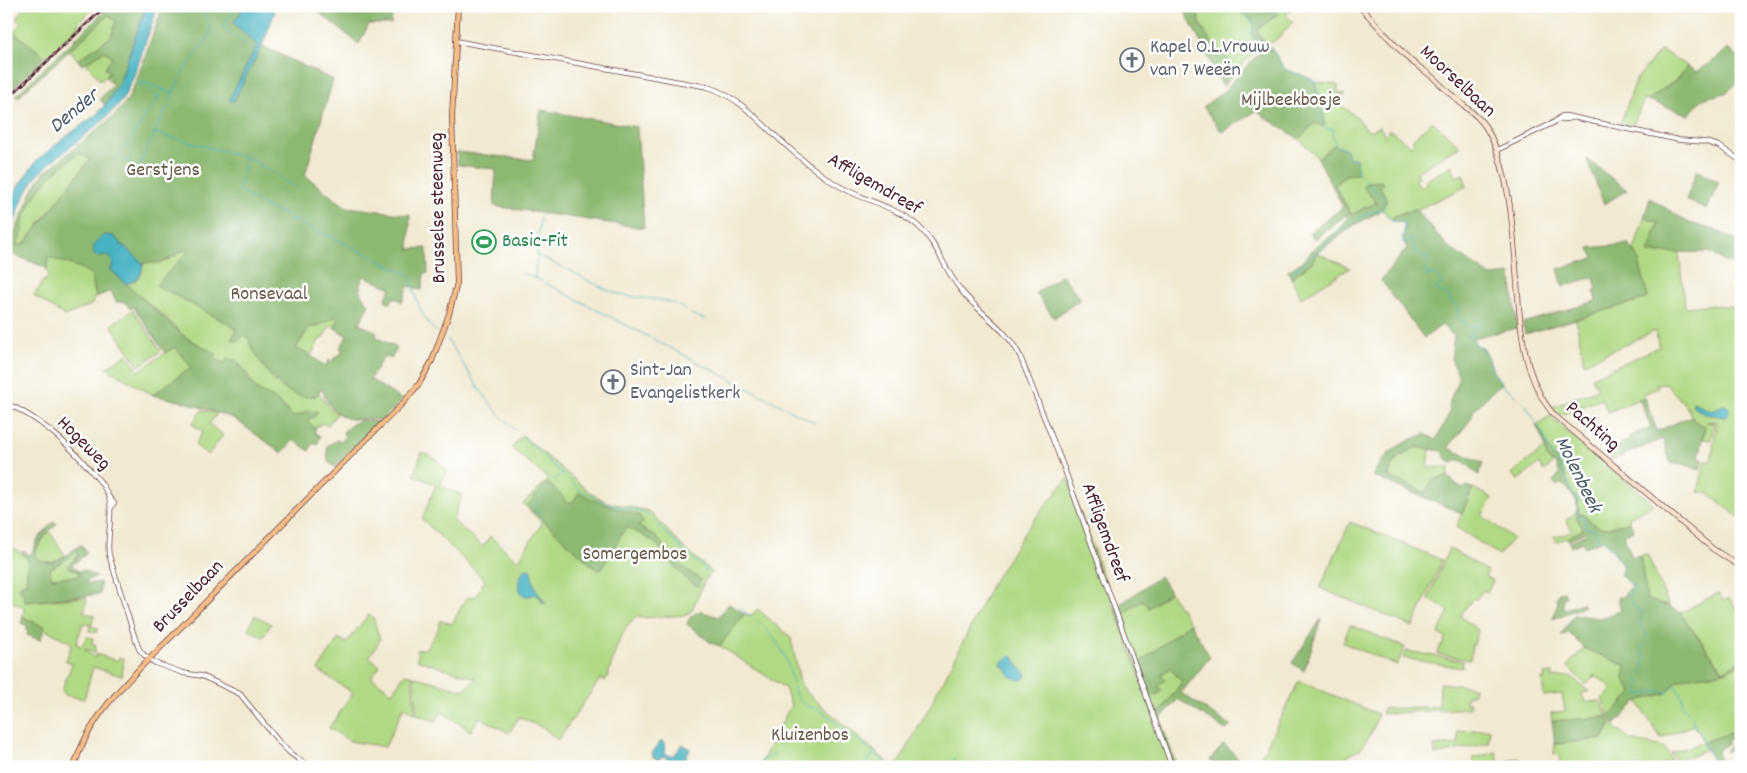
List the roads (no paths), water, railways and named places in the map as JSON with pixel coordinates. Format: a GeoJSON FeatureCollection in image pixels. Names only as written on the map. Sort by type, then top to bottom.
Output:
{"type":"FeatureCollection","features":[{"type":"Feature","properties":{"kind":"main road","name":"Brusselse steenweg"},"geometry":{"type":"LineString","coordinates":[[344,462],[404,402],[424,377],[436,352],[456,291],[452,117],[458,6]]}},
{"type":"Feature","properties":{"kind":"main road","name":"Moorselbaan"},"geometry":{"type":"LineString","coordinates":[[1359,6],[1410,60],[1429,74],[1479,118],[1490,134],[1497,150],[1506,188],[1515,254]]}},
{"type":"Feature","properties":{"kind":"main road","name":"Pachting"},"geometry":{"type":"LineString","coordinates":[[1515,254],[1519,321],[1529,368],[1538,390],[1548,407],[1713,549],[1741,567]]}},
{"type":"Feature","properties":{"kind":"main road","name":"Brusselbaan"},"geometry":{"type":"LineString","coordinates":[[74,767],[82,744],[96,720],[118,692],[344,462]]}},
{"type":"Feature","properties":{"kind":"street","name":"Affligemdreef"},"geometry":{"type":"LineString","coordinates":[[456,41],[720,91],[737,100],[794,152],[835,184],[885,206],[915,224],[926,234],[933,242],[960,289],[1010,340],[1020,356],[1064,468],[1172,767]]}},
{"type":"Feature","properties":{"kind":"street"},"geometry":{"type":"LineString","coordinates":[[1497,150],[1553,123],[1559,118],[1561,120],[1576,118],[1679,140],[1706,142],[1719,146],[1741,161]]}},
{"type":"Feature","properties":{"kind":"street","name":"Hogeweg"},"geometry":{"type":"LineString","coordinates":[[6,403],[55,432],[86,464],[114,503],[111,508],[109,555],[139,647],[150,659]]}},
{"type":"Feature","properties":{"kind":"street"},"geometry":{"type":"LineString","coordinates":[[150,659],[155,663],[183,673],[202,676],[240,694],[279,742],[309,767]]}},
{"type":"Feature","properties":{"kind":"water"},"geometry":{"type":"Polygon","coordinates":[[[146,6],[158,6],[134,76],[122,101],[104,120],[49,164],[35,178],[23,199],[6,245],[6,216],[18,186],[37,160],[97,114],[108,101],[120,81],[146,6]]]}},
{"type":"Feature","properties":{"kind":"water"},"geometry":{"type":"Polygon","coordinates":[[[245,6],[268,6],[275,12],[262,46],[233,102],[229,100],[257,45],[233,23],[245,6]]]}},
{"type":"Feature","properties":{"kind":"water"},"geometry":{"type":"Polygon","coordinates":[[[104,235],[114,236],[143,263],[141,274],[137,279],[126,284],[111,270],[113,263],[110,257],[94,255],[94,245],[104,235]]]}},
{"type":"Feature","properties":{"kind":"water"},"geometry":{"type":"Polygon","coordinates":[[[1693,402],[1711,410],[1725,405],[1729,408],[1729,413],[1725,417],[1705,414],[1693,407],[1693,402]]]}},
{"type":"Feature","properties":{"kind":"water"},"geometry":{"type":"Polygon","coordinates":[[[525,569],[531,570],[536,588],[546,604],[534,594],[523,596],[519,589],[519,582],[525,569]]]}},
{"type":"Feature","properties":{"kind":"water"},"geometry":{"type":"Polygon","coordinates":[[[1011,655],[1026,674],[1025,678],[1019,680],[1009,676],[1006,668],[1002,666],[1001,662],[1011,655]]]}},
{"type":"Feature","properties":{"kind":"water"},"geometry":{"type":"Polygon","coordinates":[[[662,741],[664,742],[665,753],[671,756],[683,744],[690,749],[684,763],[682,762],[682,767],[669,767],[669,760],[663,756],[658,760],[653,757],[652,754],[662,741]]]}},
{"type":"Feature","properties":{"kind":"waterway"},"geometry":{"type":"LineString","coordinates":[[173,93],[183,72],[209,36],[210,28],[200,6]]}},
{"type":"Feature","properties":{"kind":"waterway"},"geometry":{"type":"LineString","coordinates":[[235,6],[223,27],[254,51]]}},
{"type":"Feature","properties":{"kind":"waterway","name":"Molenbeek"},"geometry":{"type":"LineString","coordinates":[[1235,6],[1254,23],[1253,38],[1271,47],[1285,69],[1315,82],[1324,116],[1324,127],[1326,129],[1333,129],[1336,146],[1346,149],[1349,158],[1355,158],[1358,174],[1368,181],[1373,190],[1382,195],[1384,202],[1382,209],[1392,221],[1404,223],[1403,243],[1411,239],[1416,253],[1429,258],[1425,272],[1427,276],[1436,273],[1442,284],[1436,288],[1436,291],[1448,294],[1451,301],[1457,305],[1459,318],[1462,321],[1468,325],[1477,326],[1468,335],[1473,338],[1476,345],[1484,349],[1494,374],[1502,382],[1503,387],[1511,391],[1518,399]]}},
{"type":"Feature","properties":{"kind":"waterway"},"geometry":{"type":"LineString","coordinates":[[137,80],[173,93],[169,104]]}},
{"type":"Feature","properties":{"kind":"waterway"},"geometry":{"type":"LineString","coordinates":[[137,81],[138,84],[159,97],[164,90]]}},
{"type":"Feature","properties":{"kind":"waterway"},"geometry":{"type":"LineString","coordinates":[[154,133],[138,169],[120,157],[119,155],[159,97]]}},
{"type":"Feature","properties":{"kind":"waterway"},"geometry":{"type":"LineString","coordinates":[[168,106],[154,133],[238,155]]}},
{"type":"Feature","properties":{"kind":"waterway"},"geometry":{"type":"LineString","coordinates":[[241,156],[251,159],[294,187]]}},
{"type":"Feature","properties":{"kind":"waterway"},"geometry":{"type":"LineString","coordinates":[[245,157],[240,191],[255,201],[261,202],[264,206],[286,215],[291,220],[299,221],[302,225],[334,238],[409,275],[422,313],[431,327],[437,332]]}},
{"type":"Feature","properties":{"kind":"waterway"},"geometry":{"type":"LineString","coordinates":[[1292,272],[1345,227],[1369,213],[1382,209]]}},
{"type":"Feature","properties":{"kind":"waterway"},"geometry":{"type":"LineString","coordinates":[[535,278],[540,218]]}},
{"type":"Feature","properties":{"kind":"waterway"},"geometry":{"type":"LineString","coordinates":[[536,255],[564,268]]}},
{"type":"Feature","properties":{"kind":"waterway"},"geometry":{"type":"LineString","coordinates":[[566,269],[612,292],[627,296],[662,300],[678,305],[685,310]]}},
{"type":"Feature","properties":{"kind":"waterway"},"geometry":{"type":"LineString","coordinates":[[522,273],[542,281]]}},
{"type":"Feature","properties":{"kind":"waterway"},"geometry":{"type":"LineString","coordinates":[[545,283],[815,423]]}},
{"type":"Feature","properties":{"kind":"waterway"},"geometry":{"type":"LineString","coordinates":[[691,314],[696,316]]}},
{"type":"Feature","properties":{"kind":"waterway"},"geometry":{"type":"LineString","coordinates":[[698,317],[705,319]]}},
{"type":"Feature","properties":{"kind":"waterway"},"geometry":{"type":"LineString","coordinates":[[447,339],[480,390],[499,414],[515,430]]}},
{"type":"Feature","properties":{"kind":"waterway","name":"Molenbeek"},"geometry":{"type":"LineString","coordinates":[[1524,402],[1578,500],[1578,516],[1586,520],[1586,528],[1596,531],[1598,540],[1604,540],[1624,567],[1620,575],[1635,588],[1628,595],[1629,598]]}},
{"type":"Feature","properties":{"kind":"waterway"},"geometry":{"type":"LineString","coordinates":[[522,436],[580,490],[608,504],[647,514],[707,571]]}},
{"type":"Feature","properties":{"kind":"waterway"},"geometry":{"type":"LineString","coordinates":[[552,482],[562,473]]}},
{"type":"Feature","properties":{"kind":"waterway"},"geometry":{"type":"LineString","coordinates":[[538,499],[536,507],[542,520]]}},
{"type":"Feature","properties":{"kind":"waterway","name":"Molenbeek"},"geometry":{"type":"LineString","coordinates":[[1632,602],[1636,610],[1642,613],[1639,623],[1647,635],[1645,644],[1641,648],[1645,659],[1643,672],[1638,677],[1640,688],[1638,694],[1659,691],[1667,693],[1675,685],[1682,698],[1683,707],[1691,716],[1695,728],[1701,735],[1716,767]]}},
{"type":"Feature","properties":{"kind":"waterway"},"geometry":{"type":"LineString","coordinates":[[738,608],[752,615]]}},
{"type":"Feature","properties":{"kind":"waterway"},"geometry":{"type":"LineString","coordinates":[[754,618],[769,633],[782,651],[793,683]]}},
{"type":"Feature","properties":{"kind":"waterway"},"geometry":{"type":"LineString","coordinates":[[794,687],[801,703],[807,707],[816,707],[892,767]]}},
{"type":"Feature","properties":{"kind":"waterway"},"geometry":{"type":"LineString","coordinates":[[780,746],[782,731]]}},
{"type":"Feature","properties":{"kind":"waterway"},"geometry":{"type":"LineString","coordinates":[[865,767],[873,753]]}},
{"type":"Feature","properties":{"kind":"waterway"},"geometry":{"type":"LineString","coordinates":[[761,761],[775,754]]}},
{"type":"Feature","properties":{"kind":"waterway"},"geometry":{"type":"LineString","coordinates":[[949,767],[955,758]]}},
{"type":"Feature","properties":{"kind":"railway"},"geometry":{"type":"LineString","coordinates":[[6,100],[106,6]]}},
{"type":"Feature","properties":{"kind":"place","name":"Kapel O.L.Vrouw van 7 Weeën"},"geometry":{"type":"Point","coordinates":[1132,60]}},
{"type":"Feature","properties":{"kind":"place","name":"Basic-Fit"},"geometry":{"type":"Point","coordinates":[484,242]}},
{"type":"Feature","properties":{"kind":"place","name":"Sint-Jan Evangelistkerk"},"geometry":{"type":"Point","coordinates":[613,382]}},
{"type":"Feature","properties":{"kind":"park label","name":"Mijlbeekbosje"},"geometry":{"type":"Point","coordinates":[1291,101]}},
{"type":"Feature","properties":{"kind":"park label","name":"Gerstjens"},"geometry":{"type":"Point","coordinates":[163,171]}},
{"type":"Feature","properties":{"kind":"park label","name":"Ronsevaal"},"geometry":{"type":"Point","coordinates":[269,295]}},
{"type":"Feature","properties":{"kind":"park label","name":"Somergembos"},"geometry":{"type":"Point","coordinates":[635,555]}},
{"type":"Feature","properties":{"kind":"park label","name":"Kluizenbos"},"geometry":{"type":"Point","coordinates":[810,736]}},
{"type":"Feature","properties":{"kind":"water label","name":"Dender"},"geometry":{"type":"Point","coordinates":[75,112]}}]}
